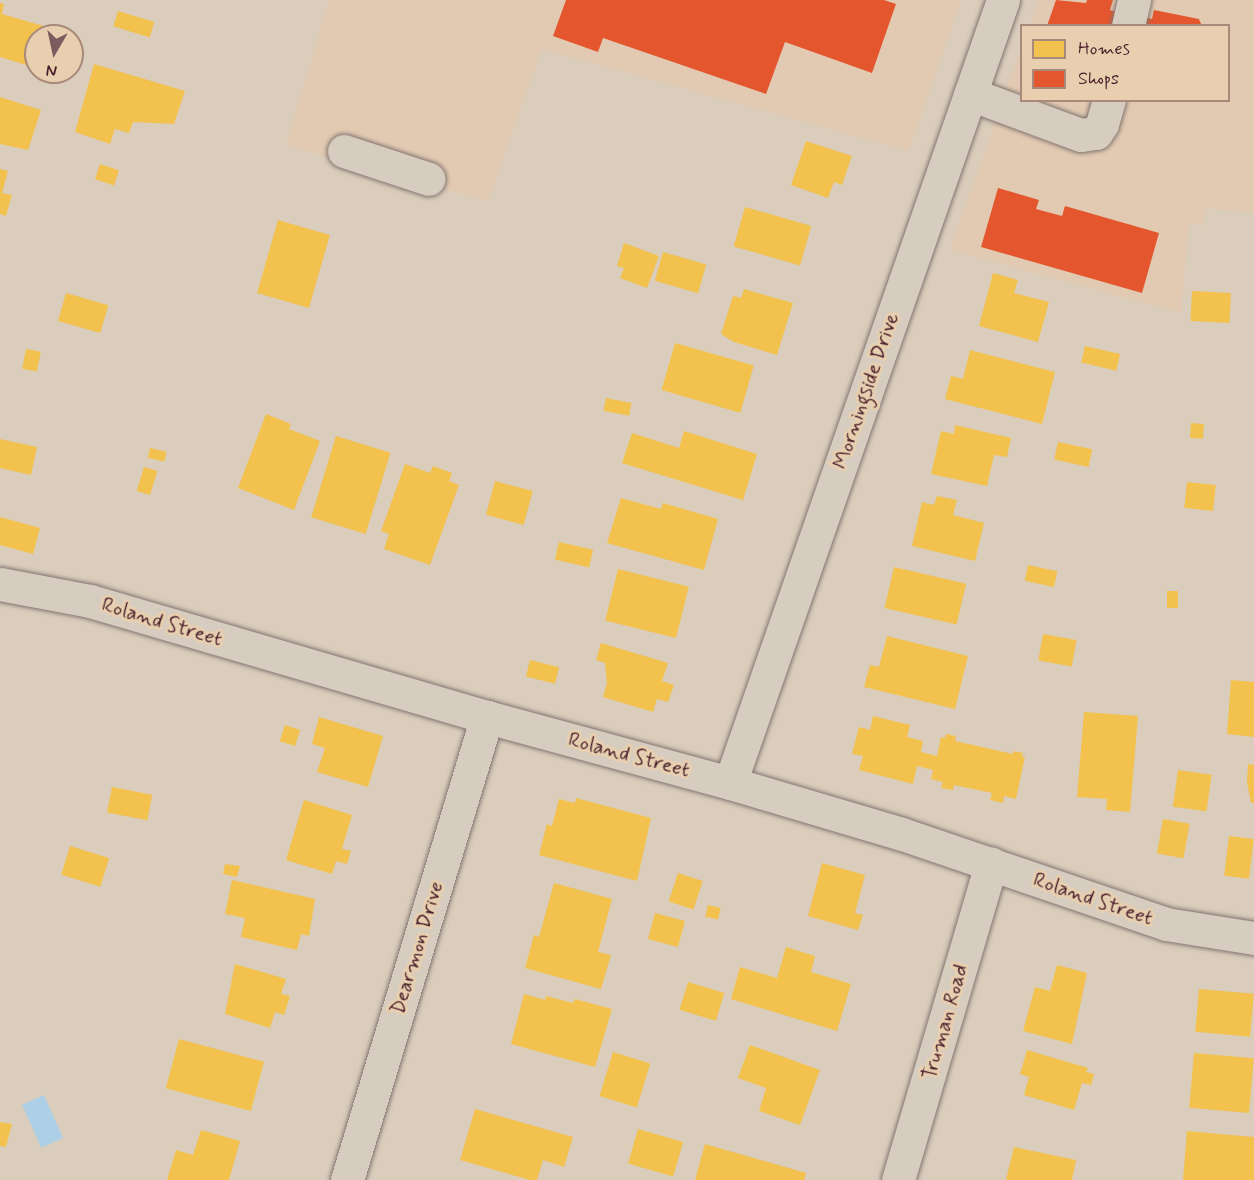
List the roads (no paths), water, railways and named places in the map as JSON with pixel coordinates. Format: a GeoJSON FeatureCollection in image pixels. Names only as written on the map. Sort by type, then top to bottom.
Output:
{"type":"FeatureCollection","features":[{"type":"Feature","properties":{"kind":"street","name":"Morningside Drive"},"geometry":{"type":"LineString","coordinates":[[730,783],[1003,0]]}},
{"type":"Feature","properties":{"kind":"street"},"geometry":{"type":"LineString","coordinates":[[1128,24],[1134,0]]}},
{"type":"Feature","properties":{"kind":"street"},"geometry":{"type":"LineString","coordinates":[[970,94],[1081,135],[1096,133],[1102,124],[1108,102]]}},
{"type":"Feature","properties":{"kind":"street"},"geometry":{"type":"LineString","coordinates":[[344,151],[429,178]]}},
{"type":"Feature","properties":{"kind":"street","name":"Roland Street"},"geometry":{"type":"LineString","coordinates":[[0,584],[90,601],[487,717],[730,783],[991,863],[1166,924],[1254,938]]}},
{"type":"Feature","properties":{"kind":"street","name":"Dearmon Drive"},"geometry":{"type":"LineString","coordinates":[[347,1180],[487,717]]}},
{"type":"Feature","properties":{"kind":"street","name":"Truman Road"},"geometry":{"type":"LineString","coordinates":[[898,1180],[991,863]]}},
{"type":"Feature","properties":{"kind":"water"},"geometry":{"type":"Polygon","coordinates":[[[44,1095],[63,1138],[41,1148],[22,1105],[44,1095]]]}}]}
